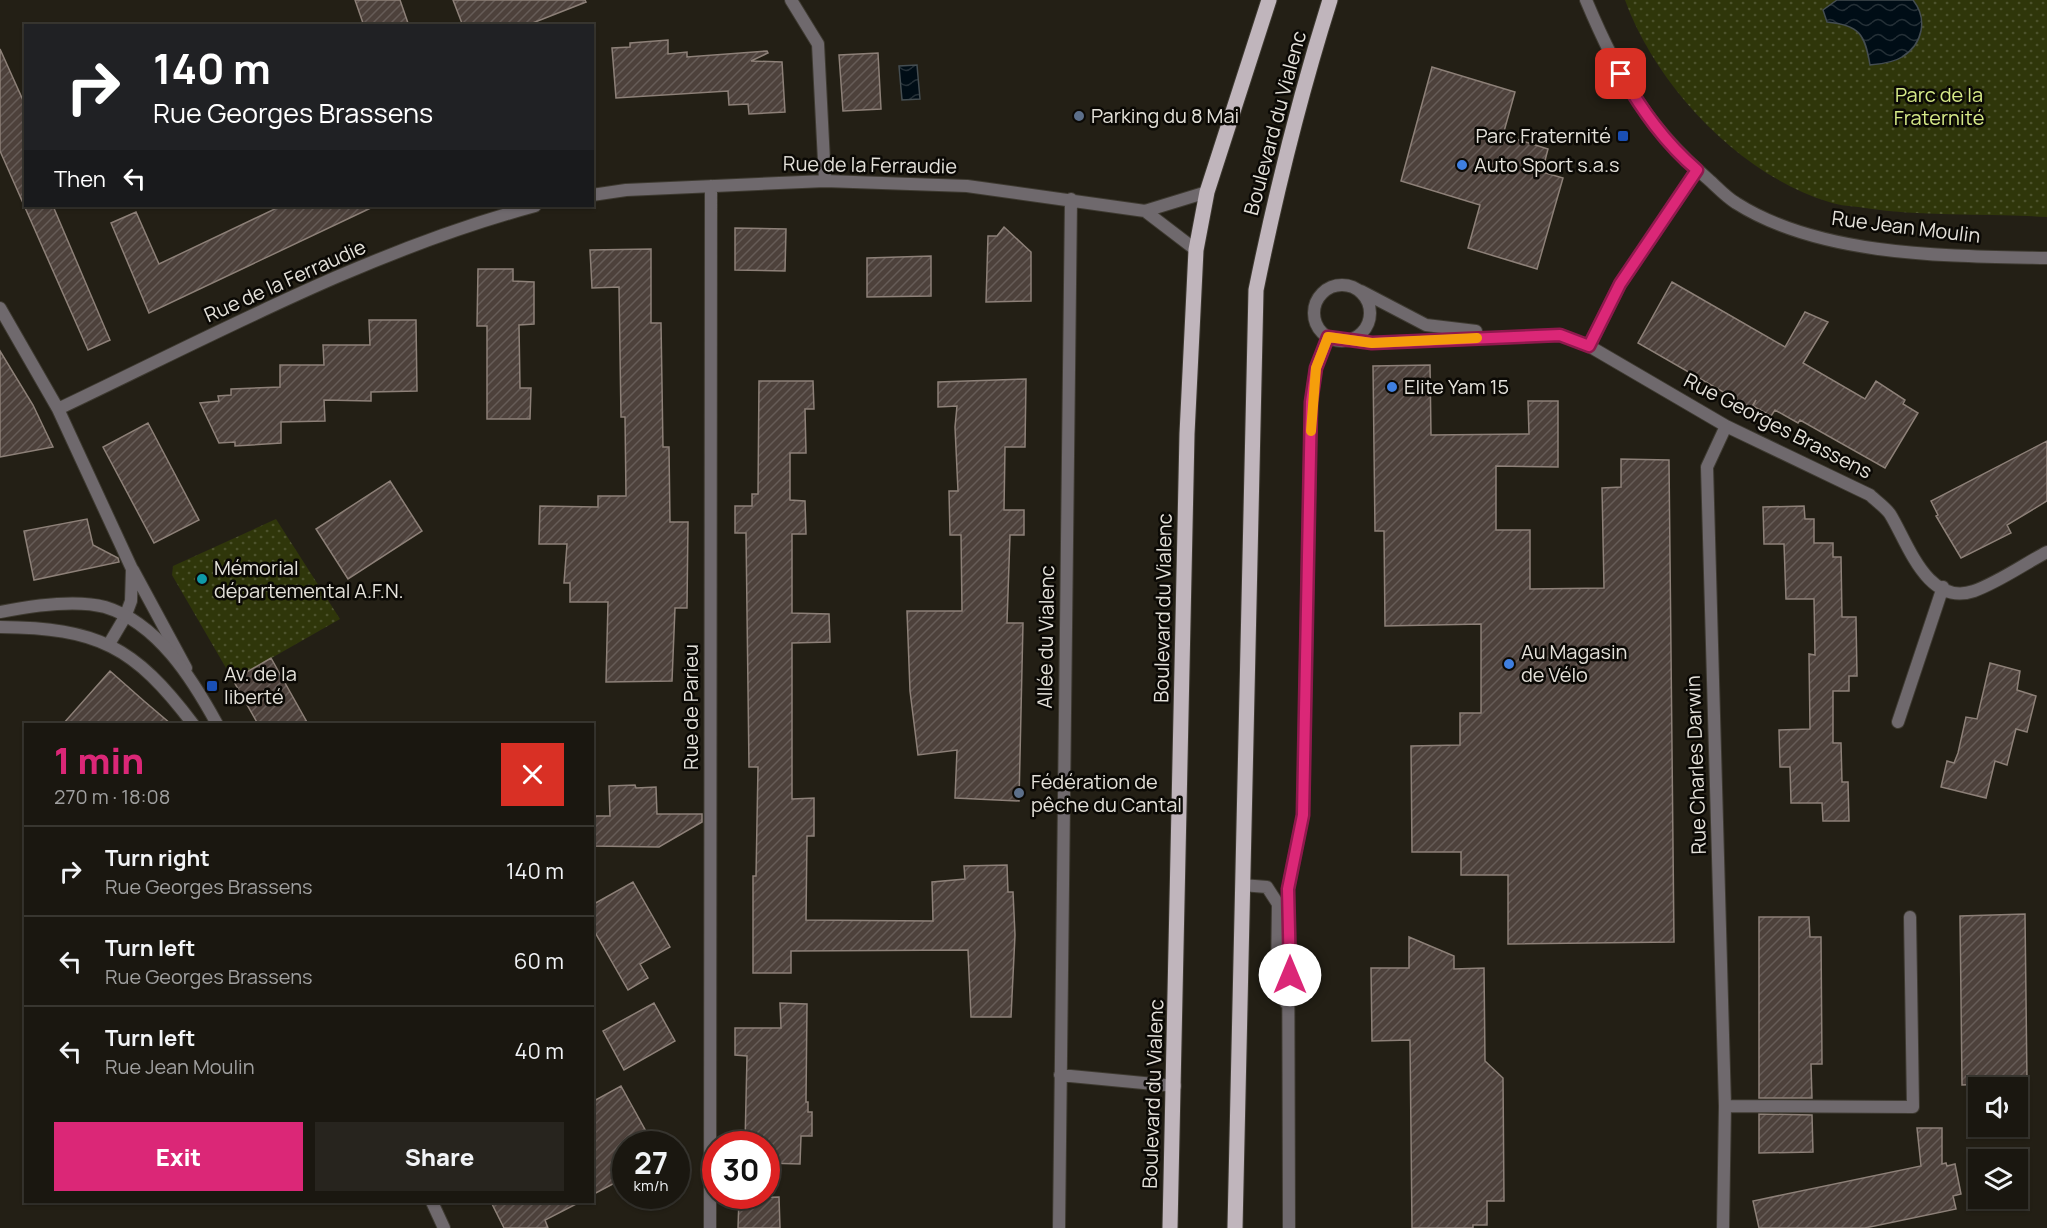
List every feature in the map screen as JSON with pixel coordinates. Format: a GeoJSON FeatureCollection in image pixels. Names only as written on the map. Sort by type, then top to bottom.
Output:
{"type":"FeatureCollection","features":[{"type":"Feature","properties":{"kind":"main road","name":"Boulevard du Vialenc"},"geometry":{"type":"LineString","coordinates":[[1170,1228],[1175,1086],[1187,434],[1196,250],[1207,192],[1269,0]]}},
{"type":"Feature","properties":{"kind":"main road","name":"Boulevard du Vialenc"},"geometry":{"type":"LineString","coordinates":[[1235,1228],[1256,290],[1272,213],[1306,76],[1330,0]]}},
{"type":"Feature","properties":{"kind":"street"},"geometry":{"type":"LineString","coordinates":[[791,0],[818,44],[825,181]]}},
{"type":"Feature","properties":{"kind":"street","name":"Rue Jean Moulin"},"geometry":{"type":"LineString","coordinates":[[1586,0],[1608,54],[1646,115],[1682,158],[1735,203],[1791,229],[1856,245],[1963,256],[2047,258]]}},
{"type":"Feature","properties":{"kind":"street"},"geometry":{"type":"LineString","coordinates":[[1589,346],[1620,284],[1697,170]]}},
{"type":"Feature","properties":{"kind":"street","name":"Rue de la Ferraudie"},"geometry":{"type":"LineString","coordinates":[[594,195],[711,186],[825,181],[967,186],[1145,211],[1207,192]]}},
{"type":"Feature","properties":{"kind":"street","name":"Rue de Parieu"},"geometry":{"type":"LineString","coordinates":[[710,1228],[711,186]]}},
{"type":"Feature","properties":{"kind":"street","name":"Allée du Vialenc"},"geometry":{"type":"LineString","coordinates":[[1059,1228],[1071,199]]}},
{"type":"Feature","properties":{"kind":"street","name":"Rue de la Ferraudie"},"geometry":{"type":"LineString","coordinates":[[58,409],[272,304],[430,240],[532,207]]}},
{"type":"Feature","properties":{"kind":"street","name":"Rue de la Ferraudie"},"geometry":{"type":"LineString","coordinates":[[1145,211],[1196,250]]}},
{"type":"Feature","properties":{"kind":"street"},"geometry":{"type":"LineString","coordinates":[[1342,285],[1359,290],[1369,304],[1369,321],[1365,328],[1352,339],[1335,340],[1328,337],[1321,331],[1314,314],[1319,297],[1333,286],[1342,285]]}},
{"type":"Feature","properties":{"kind":"street","name":"Rue Georges Brassens"},"geometry":{"type":"LineString","coordinates":[[1359,290],[1426,325],[1513,335]]}},
{"type":"Feature","properties":{"kind":"street"},"geometry":{"type":"LineString","coordinates":[[0,308],[58,409],[132,569],[217,723]]}},
{"type":"Feature","properties":{"kind":"street","name":"Rue Georges Brassens"},"geometry":{"type":"LineString","coordinates":[[1352,339],[1372,343],[1513,335],[1560,335],[1589,346],[1726,426],[1870,495],[1888,512],[1921,573],[1943,588]]}},
{"type":"Feature","properties":{"kind":"street"},"geometry":{"type":"LineString","coordinates":[[1289,1228],[1288,889],[1303,815],[1311,402],[1316,368],[1328,337]]}},
{"type":"Feature","properties":{"kind":"street","name":"Rue Charles Darwin"},"geometry":{"type":"LineString","coordinates":[[1723,1228],[1725,1106],[1707,467],[1726,426]]}},
{"type":"Feature","properties":{"kind":"street"},"geometry":{"type":"LineString","coordinates":[[1898,722],[1943,588],[1951,591],[1972,591],[2047,552]]}},
{"type":"Feature","properties":{"kind":"street"},"geometry":{"type":"LineString","coordinates":[[109,644],[125,617],[131,600],[132,569]]}},
{"type":"Feature","properties":{"kind":"street"},"geometry":{"type":"LineString","coordinates":[[0,612],[37,605],[105,607],[147,631],[179,661],[203,698]]}},
{"type":"Feature","properties":{"kind":"street"},"geometry":{"type":"LineString","coordinates":[[0,627],[39,628],[79,633],[109,644],[147,672],[172,697],[192,723]]}},
{"type":"Feature","properties":{"kind":"street"},"geometry":{"type":"LineString","coordinates":[[1242,885],[1267,887],[1278,904],[1277,975],[1290,1014]]}},
{"type":"Feature","properties":{"kind":"street"},"geometry":{"type":"LineString","coordinates":[[1725,1106],[1913,1107],[1910,917]]}},
{"type":"Feature","properties":{"kind":"street"},"geometry":{"type":"LineString","coordinates":[[1060,1075],[1175,1086]]}},
{"type":"Feature","properties":{"kind":"street"},"geometry":{"type":"LineString","coordinates":[[432,1203],[444,1228]]}},
{"type":"Feature","properties":{"kind":"green space","name":"Parc de la Fraternité"},"geometry":{"type":"Polygon","coordinates":[[[1625,0],[2047,0],[2047,217],[1888,211],[1833,203],[1796,189],[1764,171],[1734,149],[1705,123],[1657,64],[1625,0]]]}},
{"type":"Feature","properties":{"kind":"green space"},"geometry":{"type":"Polygon","coordinates":[[[276,519],[340,619],[233,680],[172,575],[173,566],[276,519]]]}},
{"type":"Feature","properties":{"kind":"water"},"geometry":{"type":"Polygon","coordinates":[[[1837,0],[1913,0],[1921,15],[1919,38],[1909,52],[1898,59],[1870,65],[1866,46],[1859,33],[1847,26],[1827,22],[1823,10],[1837,0]]]}},
{"type":"Feature","properties":{"kind":"water"},"geometry":{"type":"Polygon","coordinates":[[[917,65],[920,99],[902,100],[899,66],[917,65]]]}},
{"type":"Feature","properties":{"kind":"building"},"geometry":{"type":"Polygon","coordinates":[[[355,0],[400,0],[408,24],[363,24],[355,0]]]}},
{"type":"Feature","properties":{"kind":"building"},"geometry":{"type":"Polygon","coordinates":[[[453,0],[585,0],[586,2],[530,24],[462,24],[453,0]]]}},
{"type":"Feature","properties":{"kind":"building"},"geometry":{"type":"Polygon","coordinates":[[[668,40],[668,54],[687,52],[687,57],[767,51],[768,53],[751,61],[782,62],[785,112],[749,114],[748,104],[729,105],[728,91],[616,98],[612,48],[630,47],[630,43],[668,40]]]}},
{"type":"Feature","properties":{"kind":"building"},"geometry":{"type":"Polygon","coordinates":[[[0,49],[24,103],[24,205],[0,151],[0,49]]]}},
{"type":"Feature","properties":{"kind":"building"},"geometry":{"type":"Polygon","coordinates":[[[878,53],[881,109],[843,111],[839,55],[878,53]]]}},
{"type":"Feature","properties":{"kind":"building","name":"Auto Sport s.a.s"},"geometry":{"type":"Polygon","coordinates":[[[1432,67],[1515,92],[1503,135],[1548,149],[1542,172],[1563,178],[1537,269],[1468,248],[1480,205],[1401,181],[1432,67]]]}},
{"type":"Feature","properties":{"kind":"building"},"geometry":{"type":"Polygon","coordinates":[[[25,207],[53,207],[110,340],[88,350],[25,207]]]}},
{"type":"Feature","properties":{"kind":"building"},"geometry":{"type":"Polygon","coordinates":[[[279,207],[373,207],[149,313],[111,223],[136,212],[159,264],[279,207]]]}},
{"type":"Feature","properties":{"kind":"building"},"geometry":{"type":"Polygon","coordinates":[[[1004,227],[1031,252],[1031,301],[986,302],[988,236],[997,236],[1004,227]]]}},
{"type":"Feature","properties":{"kind":"building"},"geometry":{"type":"Polygon","coordinates":[[[735,228],[786,229],[785,271],[735,270],[735,228]]]}},
{"type":"Feature","properties":{"kind":"building"},"geometry":{"type":"Polygon","coordinates":[[[651,249],[651,323],[661,323],[663,447],[669,447],[670,522],[688,522],[687,608],[675,608],[672,681],[606,682],[608,602],[570,602],[570,583],[564,583],[567,544],[539,544],[540,506],[598,507],[598,496],[626,496],[625,417],[621,417],[619,287],[592,288],[590,250],[651,249]]]}},
{"type":"Feature","properties":{"kind":"building"},"geometry":{"type":"Polygon","coordinates":[[[931,256],[931,296],[867,297],[867,258],[931,256]]]}},
{"type":"Feature","properties":{"kind":"building"},"geometry":{"type":"Polygon","coordinates":[[[478,269],[513,269],[513,281],[534,282],[534,324],[519,325],[520,388],[531,388],[530,419],[487,419],[487,326],[477,326],[478,269]]]}},
{"type":"Feature","properties":{"kind":"building"},"geometry":{"type":"Polygon","coordinates":[[[1672,282],[1785,347],[1805,312],[1828,322],[1803,363],[1865,399],[1876,381],[1905,400],[1903,404],[1918,413],[1885,468],[1800,420],[1798,423],[1775,410],[1771,416],[1753,406],[1756,400],[1751,408],[1638,343],[1672,282]]]}},
{"type":"Feature","properties":{"kind":"building"},"geometry":{"type":"Polygon","coordinates":[[[369,320],[416,320],[417,391],[371,392],[371,401],[324,400],[325,421],[281,422],[281,443],[235,446],[235,442],[219,443],[200,403],[219,401],[218,396],[231,395],[231,389],[280,387],[280,365],[324,365],[323,345],[370,345],[369,320]]]}},
{"type":"Feature","properties":{"kind":"building"},"geometry":{"type":"Polygon","coordinates":[[[0,351],[33,405],[53,447],[0,457],[0,351]]]}},
{"type":"Feature","properties":{"kind":"building"},"geometry":{"type":"Polygon","coordinates":[[[1430,365],[1431,435],[1529,434],[1528,401],[1558,401],[1558,467],[1496,466],[1496,530],[1530,530],[1530,589],[1604,588],[1602,488],[1621,487],[1621,459],[1669,460],[1674,942],[1508,944],[1508,875],[1461,875],[1461,852],[1412,852],[1411,746],[1460,745],[1460,713],[1481,713],[1481,624],[1385,626],[1384,531],[1375,531],[1373,366],[1430,365]]]}},
{"type":"Feature","properties":{"kind":"building"},"geometry":{"type":"Polygon","coordinates":[[[1026,379],[1025,447],[1005,447],[1004,510],[1024,510],[1024,535],[1010,535],[1007,623],[1023,623],[1019,801],[955,798],[957,750],[918,755],[910,691],[907,611],[962,611],[961,535],[950,535],[949,491],[958,491],[955,427],[957,406],[938,407],[938,382],[1026,379]]]}},
{"type":"Feature","properties":{"kind":"building"},"geometry":{"type":"Polygon","coordinates":[[[759,381],[813,381],[814,409],[805,409],[806,453],[790,453],[790,500],[805,501],[806,534],[792,534],[792,613],[829,614],[830,642],[792,643],[792,799],[814,798],[814,836],[807,836],[806,920],[933,921],[932,882],[965,879],[964,866],[1007,865],[1008,892],[1013,892],[1015,935],[1011,1017],[971,1017],[968,950],[791,951],[791,973],[753,973],[753,876],[756,876],[758,767],[749,767],[746,533],[735,533],[735,506],[752,506],[752,494],[758,494],[759,381]]]}},
{"type":"Feature","properties":{"kind":"building"},"geometry":{"type":"Polygon","coordinates":[[[148,423],[199,520],[154,543],[103,447],[148,423]]]}},
{"type":"Feature","properties":{"kind":"building"},"geometry":{"type":"Polygon","coordinates":[[[2047,441],[2047,501],[2007,525],[2011,533],[1961,558],[1936,516],[1938,515],[1931,501],[2047,441]]]}},
{"type":"Feature","properties":{"kind":"building"},"geometry":{"type":"Polygon","coordinates":[[[390,481],[422,531],[348,579],[316,529],[390,481]]]}},
{"type":"Feature","properties":{"kind":"building"},"geometry":{"type":"Polygon","coordinates":[[[1804,506],[1805,519],[1814,519],[1814,543],[1833,543],[1833,557],[1841,557],[1842,617],[1856,617],[1857,676],[1849,676],[1849,691],[1833,691],[1833,743],[1841,743],[1842,782],[1848,782],[1849,821],[1823,821],[1822,803],[1791,803],[1790,767],[1780,767],[1779,730],[1810,729],[1809,654],[1815,655],[1814,599],[1786,599],[1784,544],[1764,544],[1763,507],[1804,506]]]}},
{"type":"Feature","properties":{"kind":"building"},"geometry":{"type":"Polygon","coordinates":[[[87,519],[93,545],[118,558],[119,562],[34,580],[24,531],[87,519]]]}},
{"type":"Feature","properties":{"kind":"building"},"geometry":{"type":"Polygon","coordinates":[[[271,658],[307,723],[257,723],[233,680],[271,658]]]}},
{"type":"Feature","properties":{"kind":"building"},"geometry":{"type":"Polygon","coordinates":[[[1990,663],[2020,671],[2017,690],[2036,696],[2027,732],[2016,729],[2007,765],[1995,761],[1986,798],[1941,787],[1947,761],[1954,763],[1958,753],[1966,717],[1977,719],[1990,663]]]}},
{"type":"Feature","properties":{"kind":"building"},"geometry":{"type":"Polygon","coordinates":[[[110,671],[170,723],[64,723],[110,671]]]}},
{"type":"Feature","properties":{"kind":"building"},"geometry":{"type":"Polygon","coordinates":[[[609,786],[656,787],[657,814],[702,814],[702,822],[659,847],[594,846],[594,816],[610,816],[609,786]]]}},
{"type":"Feature","properties":{"kind":"building"},"geometry":{"type":"Polygon","coordinates":[[[633,882],[670,947],[640,964],[648,978],[628,990],[594,930],[594,904],[633,882]]]}},
{"type":"Feature","properties":{"kind":"building"},"geometry":{"type":"Polygon","coordinates":[[[2025,914],[2027,1077],[1968,1077],[1968,1085],[1962,1085],[1960,916],[2025,914]]]}},
{"type":"Feature","properties":{"kind":"building"},"geometry":{"type":"Polygon","coordinates":[[[1759,917],[1809,917],[1810,937],[1821,937],[1822,1064],[1811,1064],[1812,1098],[1759,1098],[1759,917]]]}},
{"type":"Feature","properties":{"kind":"building"},"geometry":{"type":"Polygon","coordinates":[[[1409,937],[1454,956],[1454,969],[1484,968],[1485,1061],[1503,1078],[1504,1201],[1487,1201],[1487,1225],[1473,1225],[1473,1228],[1412,1228],[1410,1040],[1372,1041],[1371,968],[1409,968],[1409,937]]]}},
{"type":"Feature","properties":{"kind":"building"},"geometry":{"type":"Polygon","coordinates":[[[654,1003],[675,1041],[624,1070],[603,1031],[654,1003]]]}},
{"type":"Feature","properties":{"kind":"building"},"geometry":{"type":"Polygon","coordinates":[[[780,1003],[807,1004],[806,1102],[808,1102],[808,1112],[812,1112],[812,1136],[801,1136],[800,1164],[780,1163],[780,1131],[745,1131],[747,1056],[735,1055],[735,1028],[781,1028],[780,1003]]]}},
{"type":"Feature","properties":{"kind":"building"},"geometry":{"type":"Polygon","coordinates":[[[621,1086],[646,1131],[612,1131],[612,1184],[594,1194],[594,1101],[621,1086]]]}},
{"type":"Feature","properties":{"kind":"building"},"geometry":{"type":"Polygon","coordinates":[[[1759,1114],[1812,1115],[1813,1152],[1759,1153],[1759,1114]]]}},
{"type":"Feature","properties":{"kind":"building"},"geometry":{"type":"Polygon","coordinates":[[[1917,1128],[1942,1128],[1942,1164],[1946,1163],[1947,1166],[1955,1164],[1961,1194],[1953,1196],[1956,1209],[1865,1228],[1759,1228],[1753,1201],[1921,1166],[1917,1128]]]}},
{"type":"Feature","properties":{"kind":"building"},"geometry":{"type":"Polygon","coordinates":[[[492,1203],[578,1203],[545,1220],[548,1228],[504,1228],[492,1203]]]}},
{"type":"Feature","properties":{"kind":"building"},"geometry":{"type":"Polygon","coordinates":[[[739,1209],[779,1209],[780,1228],[738,1228],[739,1209]]]}},
{"type":"Feature","properties":{"kind":"slow traffic"},"geometry":{"type":"LineString","coordinates":[[1311,431],[1311,402],[1316,368],[1328,337],[1335,340],[1352,339],[1372,343],[1477,338]]}},
{"type":"Feature","properties":{"kind":"place","name":"Parking du 8 Mai"},"geometry":{"type":"Point","coordinates":[1079,116]}},
{"type":"Feature","properties":{"kind":"place","name":"Parc Fraternité"},"geometry":{"type":"Point","coordinates":[1623,136]}},
{"type":"Feature","properties":{"kind":"place","name":"Auto Sport s.a.s"},"geometry":{"type":"Point","coordinates":[1462,165]}},
{"type":"Feature","properties":{"kind":"place","name":"Elite Yam 15"},"geometry":{"type":"Point","coordinates":[1392,387]}},
{"type":"Feature","properties":{"kind":"place","name":"Mémorial départemental A.F.N."},"geometry":{"type":"Point","coordinates":[202,579]}},
{"type":"Feature","properties":{"kind":"place","name":"Au Magasin de Vélo"},"geometry":{"type":"Point","coordinates":[1509,664]}},
{"type":"Feature","properties":{"kind":"place","name":"Av. de la liberté"},"geometry":{"type":"Point","coordinates":[212,686]}},
{"type":"Feature","properties":{"kind":"place","name":"Fédération de pêche du Cantal"},"geometry":{"type":"Point","coordinates":[1019,793]}},
{"type":"Feature","properties":{"kind":"route"},"geometry":{"type":"LineString","coordinates":[[1290,975],[1288,889],[1303,815],[1311,402],[1316,368],[1328,337],[1335,340],[1352,339],[1372,343],[1513,335],[1560,335],[1589,346],[1620,284],[1697,170],[1682,158],[1646,115],[1621,74]]}}]}
